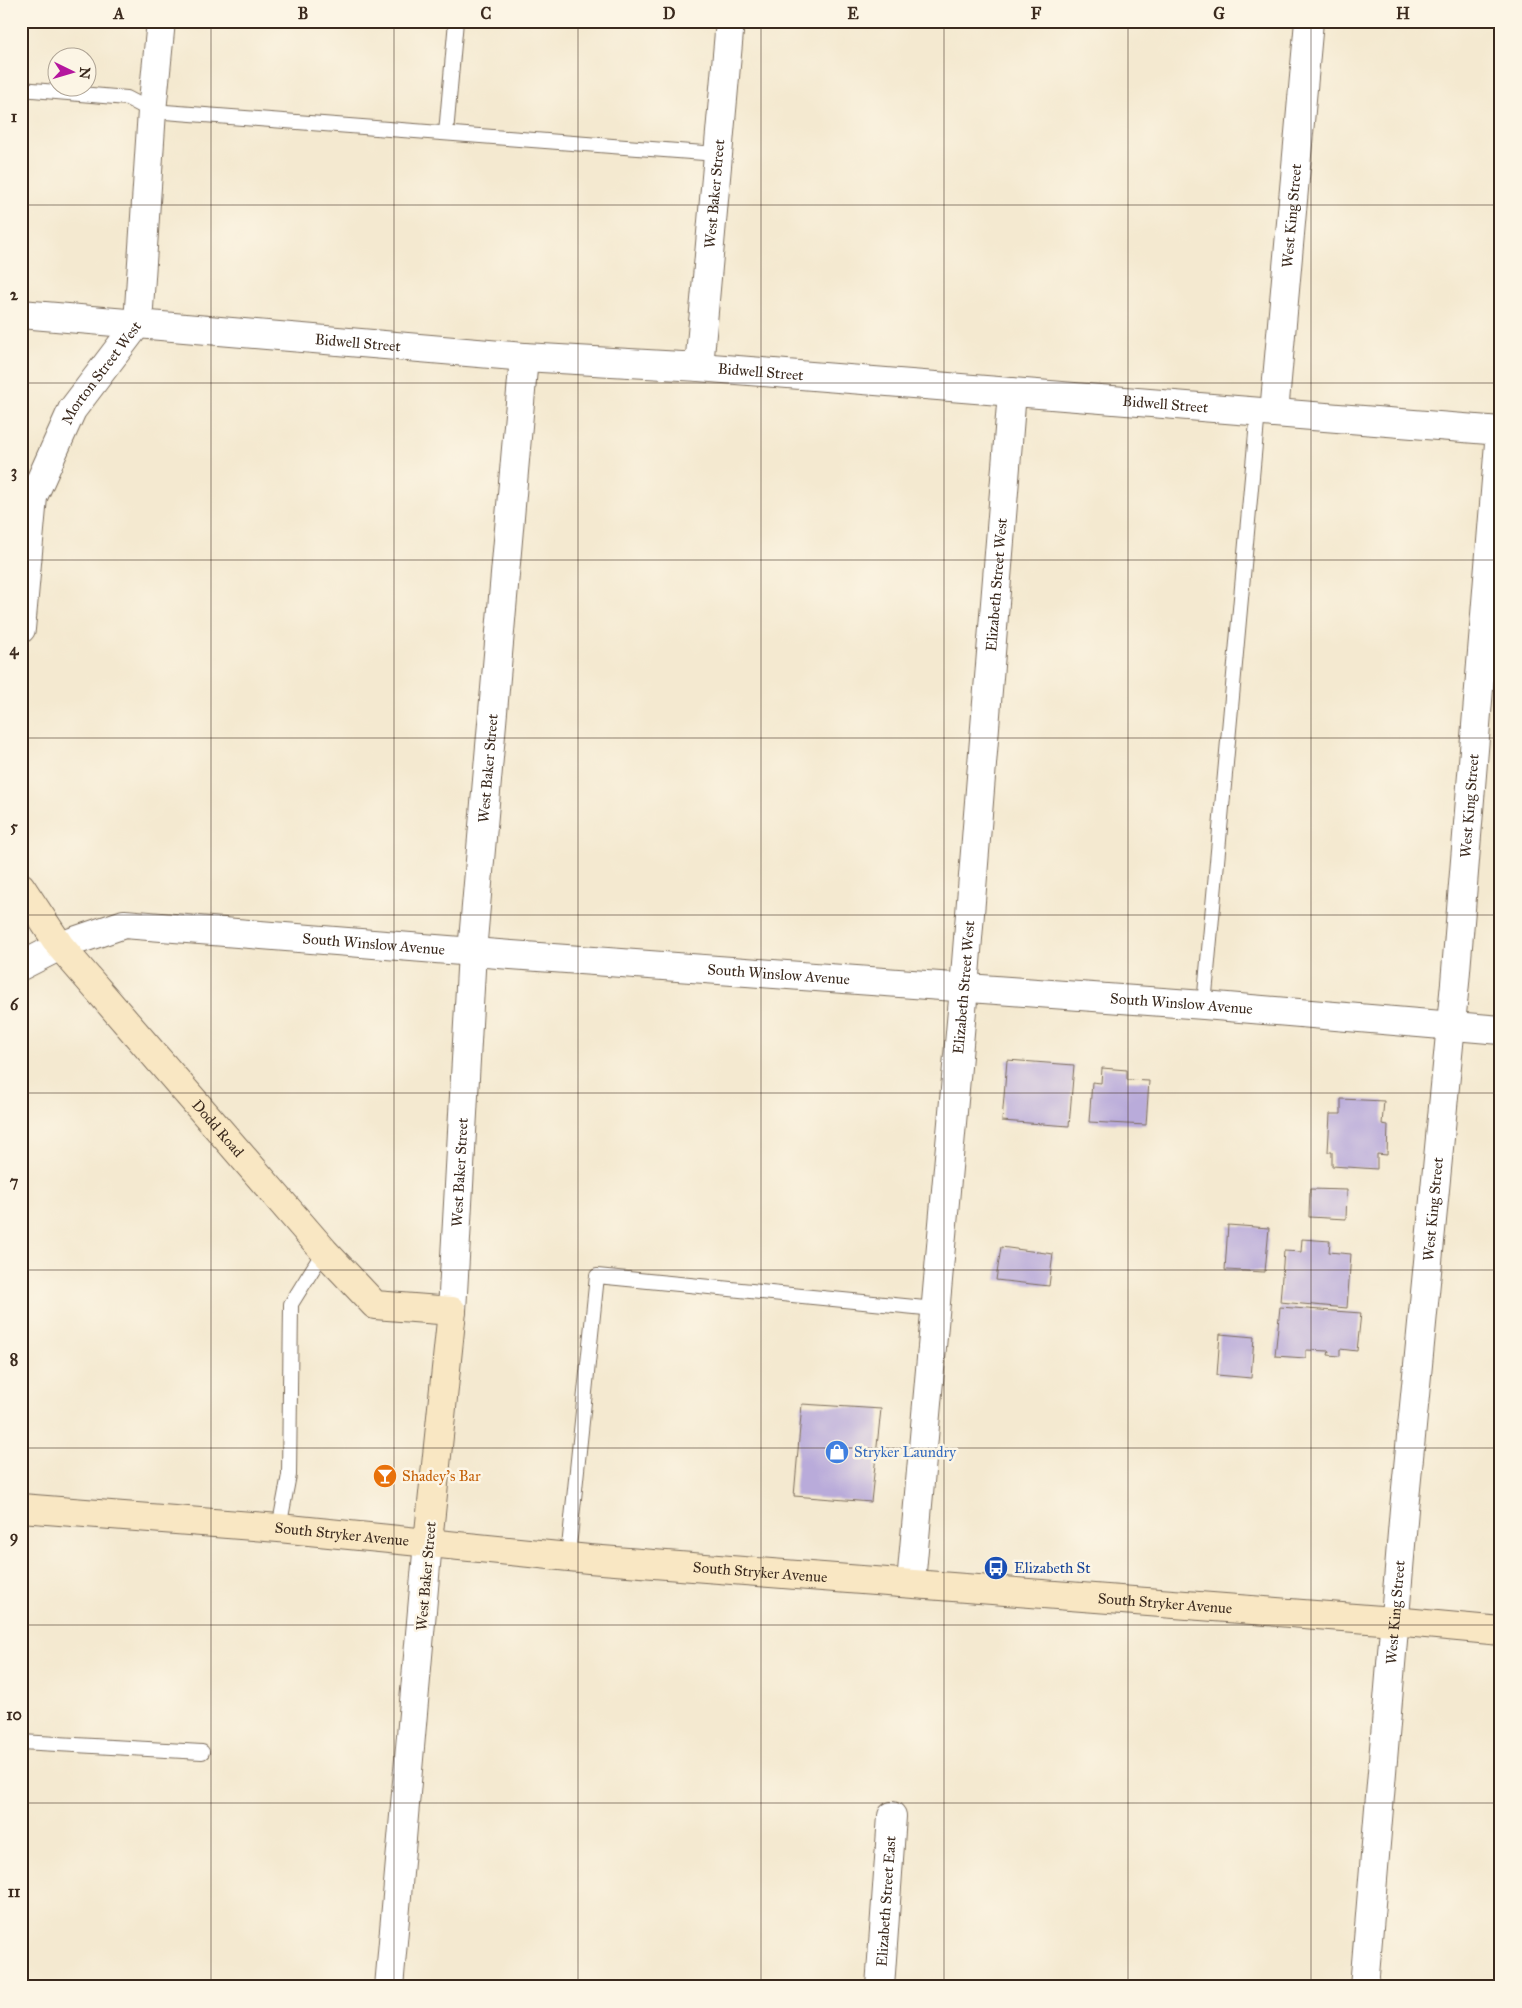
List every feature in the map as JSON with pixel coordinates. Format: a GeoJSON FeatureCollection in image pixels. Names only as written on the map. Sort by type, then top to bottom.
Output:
{"type":"FeatureCollection","features":[{"type":"Feature","properties":{"kind":"street","name":"Morton Street West"},"geometry":{"type":"LineString","coordinates":[[21,628],[34,497],[72,410],[138,323],[152,111],[161,21]]}},
{"type":"Feature","properties":{"kind":"street","name":"West Baker Street"},"geometry":{"type":"LineString","coordinates":[[699,368],[730,21]]}},
{"type":"Feature","properties":{"kind":"street","name":"West King Street"},"geometry":{"type":"LineString","coordinates":[[1266,412],[1309,21]]}},
{"type":"Feature","properties":{"kind":"street","name":"Bidwell Street"},"geometry":{"type":"LineString","coordinates":[[21,314],[524,357],[699,368],[1500,431]]}},
{"type":"Feature","properties":{"kind":"street","name":"West Baker Street"},"geometry":{"type":"LineString","coordinates":[[389,1987],[428,1542],[452,1311],[472,952],[524,357]]}},
{"type":"Feature","properties":{"kind":"street","name":"Elizabeth Street West"},"geometry":{"type":"LineString","coordinates":[[911,1583],[964,988],[1012,392]]}},
{"type":"Feature","properties":{"kind":"street","name":"West King Street"},"geometry":{"type":"LineString","coordinates":[[1364,1987],[1394,1621],[1451,1026],[1500,431]]}},
{"type":"Feature","properties":{"kind":"street","name":"Dodd Road"},"geometry":{"type":"LineString","coordinates":[[21,887],[60,946],[324,1251],[375,1305],[452,1311]]}},
{"type":"Feature","properties":{"kind":"street","name":"South Winslow Avenue"},"geometry":{"type":"LineString","coordinates":[[60,946],[124,924],[472,952],[1204,1005],[1501,1030]]}},
{"type":"Feature","properties":{"kind":"street"},"geometry":{"type":"LineString","coordinates":[[21,966],[60,946]]}},
{"type":"Feature","properties":{"kind":"street","name":"South Stryker Avenue"},"geometry":{"type":"LineString","coordinates":[[21,1508],[279,1528],[568,1557],[1394,1621],[1501,1631]]}},
{"type":"Feature","properties":{"kind":"street","name":"Elizabeth Street East"},"geometry":{"type":"LineString","coordinates":[[880,1987],[892,1816]]}},
{"type":"Feature","properties":{"kind":"lane"},"geometry":{"type":"LineString","coordinates":[[446,133],[456,21]]}},
{"type":"Feature","properties":{"kind":"lane"},"geometry":{"type":"LineString","coordinates":[[21,89],[127,98],[152,111],[717,154]]}},
{"type":"Feature","properties":{"kind":"lane"},"geometry":{"type":"LineString","coordinates":[[1204,1005],[1266,412]]}},
{"type":"Feature","properties":{"kind":"lane"},"geometry":{"type":"LineString","coordinates":[[279,1528],[289,1475],[291,1304],[324,1251]]}},
{"type":"Feature","properties":{"kind":"lane"},"geometry":{"type":"LineString","coordinates":[[568,1557],[597,1276],[935,1309]]}},
{"type":"Feature","properties":{"kind":"lane"},"geometry":{"type":"LineString","coordinates":[[21,1742],[202,1752]]}},
{"type":"Feature","properties":{"kind":"building"},"geometry":{"type":"Polygon","coordinates":[[[1007,1060],[1074,1065],[1069,1126],[1002,1121],[1007,1060]]]}},
{"type":"Feature","properties":{"kind":"building"},"geometry":{"type":"Polygon","coordinates":[[[1102,1068],[1127,1070],[1127,1080],[1149,1081],[1146,1125],[1089,1122],[1092,1082],[1101,1083],[1102,1068]]]}},
{"type":"Feature","properties":{"kind":"building"},"geometry":{"type":"Polygon","coordinates":[[[1341,1099],[1384,1101],[1382,1124],[1388,1125],[1387,1155],[1377,1154],[1377,1169],[1332,1166],[1332,1152],[1328,1152],[1330,1114],[1341,1114],[1341,1099]]]}},
{"type":"Feature","properties":{"kind":"building"},"geometry":{"type":"Polygon","coordinates":[[[1310,1189],[1347,1190],[1346,1219],[1309,1217],[1310,1189]]]}},
{"type":"Feature","properties":{"kind":"building"},"geometry":{"type":"Polygon","coordinates":[[[1228,1225],[1269,1228],[1265,1272],[1225,1270],[1228,1225]]]}},
{"type":"Feature","properties":{"kind":"building"},"geometry":{"type":"Polygon","coordinates":[[[1302,1239],[1330,1241],[1329,1252],[1351,1254],[1347,1308],[1280,1302],[1284,1251],[1301,1252],[1302,1239]]]}},
{"type":"Feature","properties":{"kind":"building"},"geometry":{"type":"Polygon","coordinates":[[[1001,1247],[1053,1254],[1049,1286],[996,1280],[1001,1247]]]}},
{"type":"Feature","properties":{"kind":"building"},"geometry":{"type":"Polygon","coordinates":[[[1280,1307],[1361,1313],[1357,1351],[1340,1349],[1340,1356],[1328,1355],[1329,1351],[1306,1350],[1306,1358],[1275,1356],[1280,1307]]]}},
{"type":"Feature","properties":{"kind":"building"},"geometry":{"type":"Polygon","coordinates":[[[1220,1334],[1254,1337],[1251,1378],[1217,1375],[1220,1334]]]}},
{"type":"Feature","properties":{"kind":"building","name":"Stryker Laundry"},"geometry":{"type":"Polygon","coordinates":[[[802,1404],[881,1409],[871,1502],[794,1496],[802,1404]]]}},
{"type":"Feature","properties":{"kind":"place","name":"Stryker Laundry"},"geometry":{"type":"Point","coordinates":[837,1452]}},
{"type":"Feature","properties":{"kind":"place","name":"Shadey's Bar"},"geometry":{"type":"Point","coordinates":[385,1476]}},
{"type":"Feature","properties":{"kind":"place","name":"Elizabeth St"},"geometry":{"type":"Point","coordinates":[996,1568]}}]}
